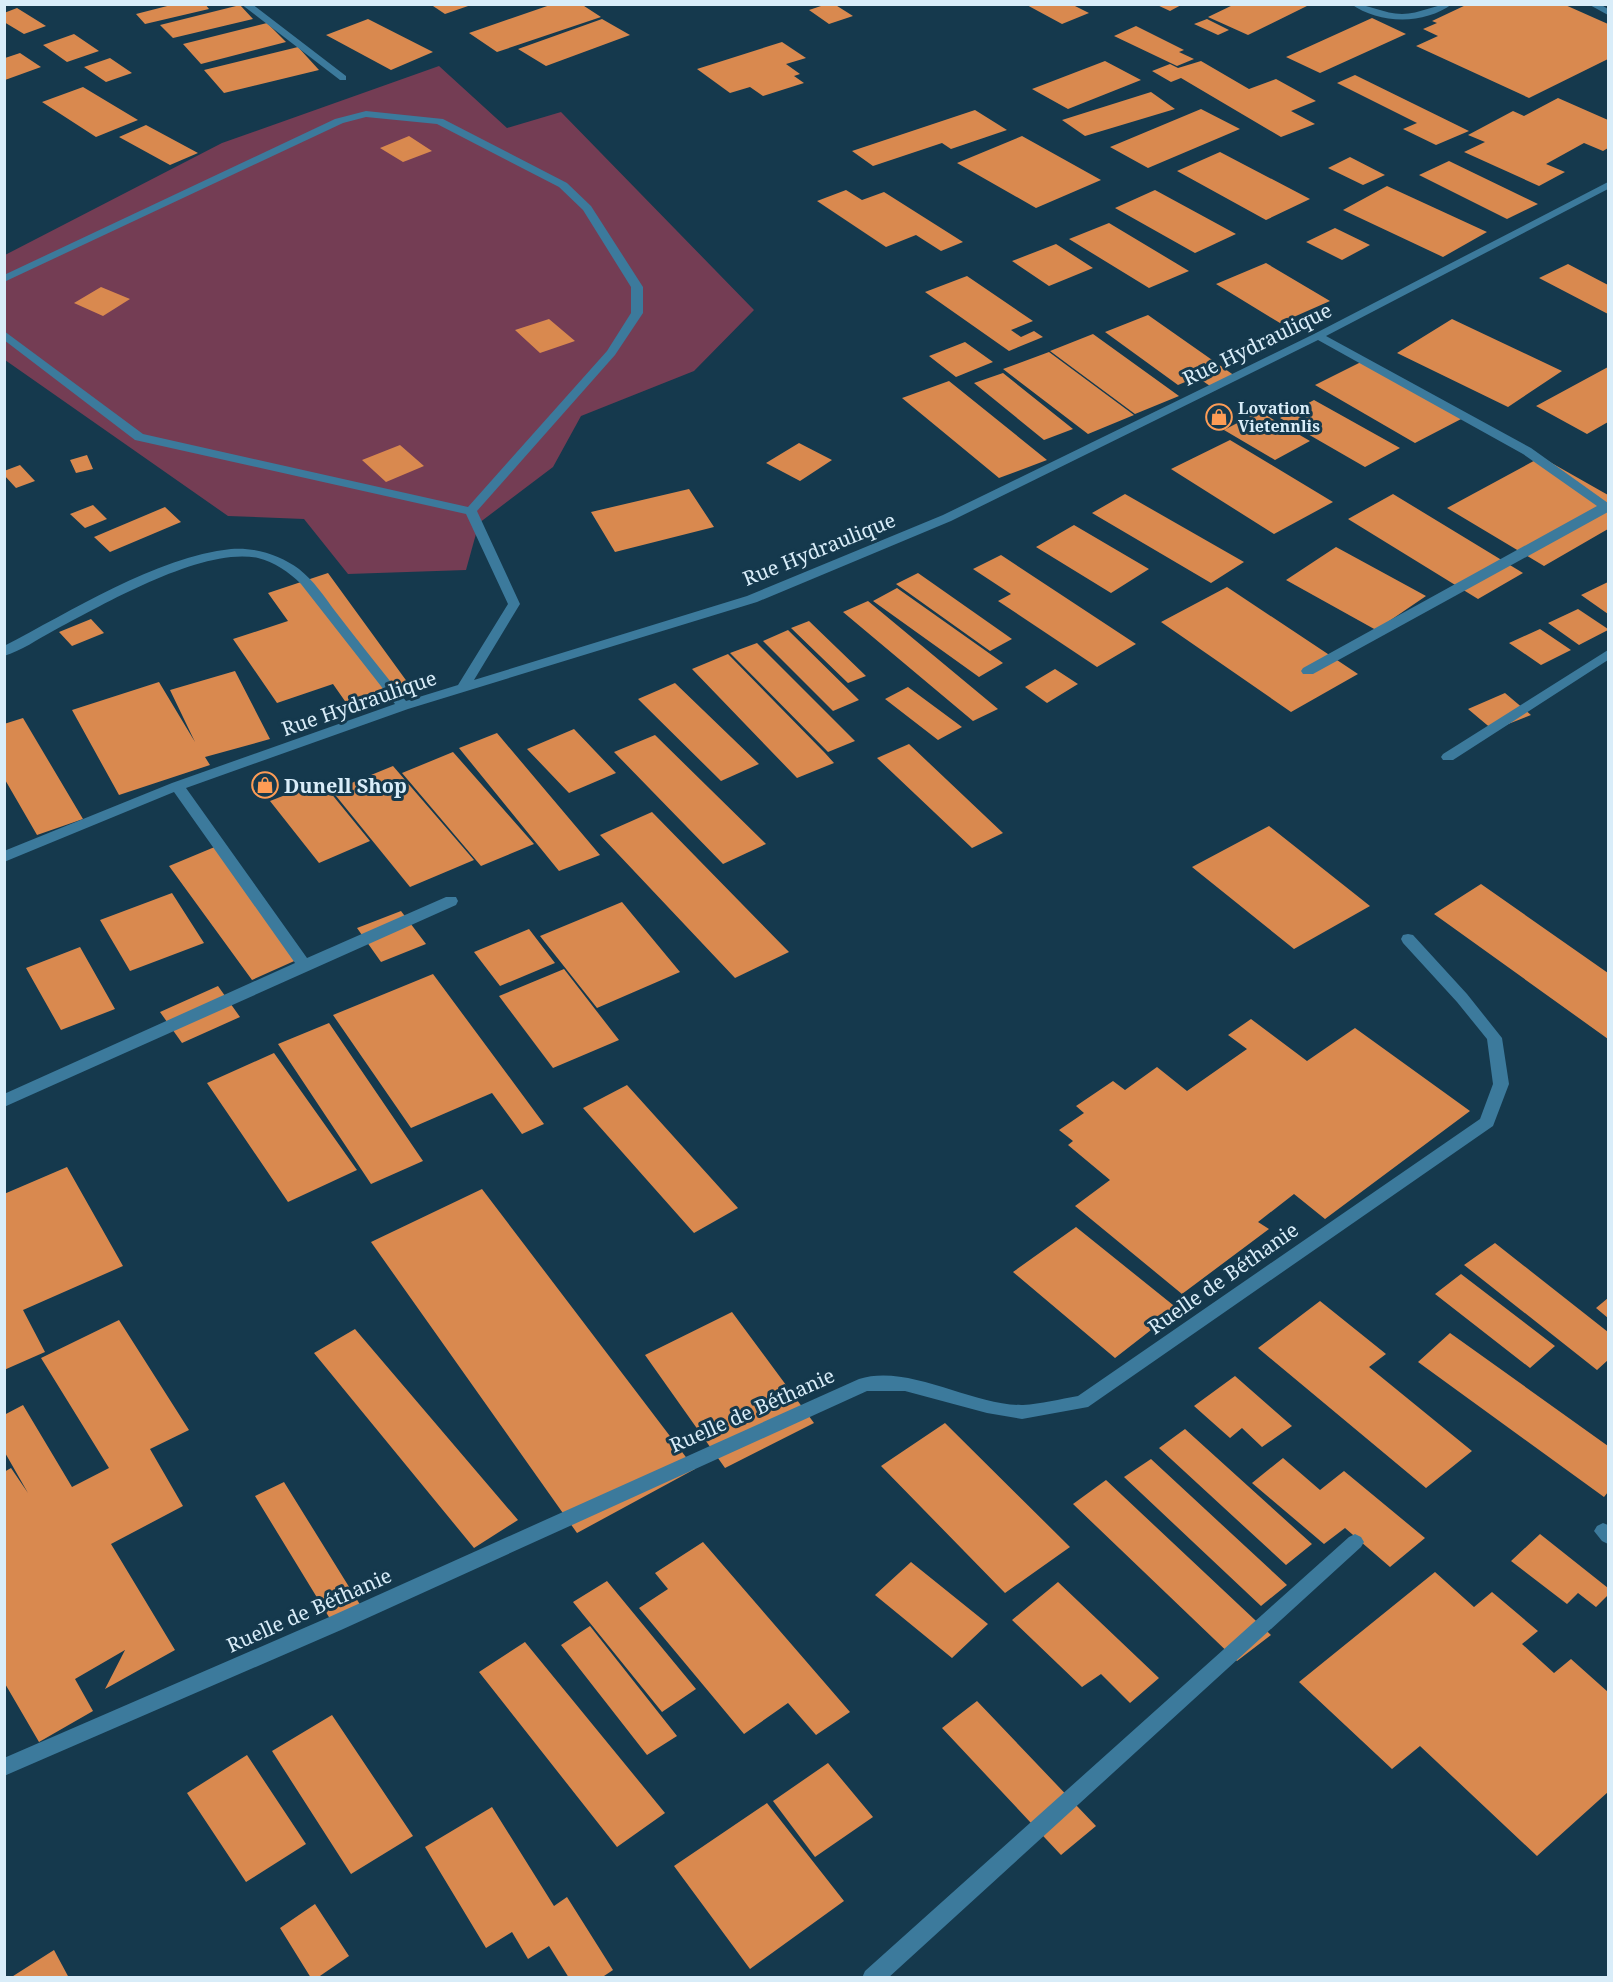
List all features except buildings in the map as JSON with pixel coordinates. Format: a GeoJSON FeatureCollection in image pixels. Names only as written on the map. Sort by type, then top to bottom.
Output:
{"type":"FeatureCollection","features":[{"type":"Feature","properties":{"kind":"street"},"geometry":{"type":"LineString","coordinates":[[245,4],[344,78]]}},
{"type":"Feature","properties":{"kind":"street"},"geometry":{"type":"LineString","coordinates":[[1355,4],[1382,16],[1396,19],[1424,16],[1448,4]]}},
{"type":"Feature","properties":{"kind":"street"},"geometry":{"type":"LineString","coordinates":[[1592,4],[1608,12]]}},
{"type":"Feature","properties":{"kind":"street"},"geometry":{"type":"LineString","coordinates":[[4,279],[339,121],[366,114],[439,121],[563,185],[587,208],[637,286],[637,313],[611,353],[471,511]]}},
{"type":"Feature","properties":{"kind":"street","name":"Rue Hydraulique"},"geometry":{"type":"LineString","coordinates":[[4,856],[177,786],[403,706],[762,595],[947,518],[1318,336],[1608,184]]}},
{"type":"Feature","properties":{"kind":"street"},"geometry":{"type":"LineString","coordinates":[[4,334],[139,437],[471,511]]}},
{"type":"Feature","properties":{"kind":"street"},"geometry":{"type":"LineString","coordinates":[[1308,671],[1607,507],[1527,451],[1318,336]]}},
{"type":"Feature","properties":{"kind":"street"},"geometry":{"type":"LineString","coordinates":[[462,688],[514,604],[471,511]]}},
{"type":"Feature","properties":{"kind":"street"},"geometry":{"type":"LineString","coordinates":[[4,652],[106,599],[166,572],[203,558],[230,553],[255,553],[279,561],[302,578],[403,706]]}},
{"type":"Feature","properties":{"kind":"street"},"geometry":{"type":"LineString","coordinates":[[1449,757],[1608,654]]}},
{"type":"Feature","properties":{"kind":"street"},"geometry":{"type":"LineString","coordinates":[[177,786],[304,965]]}},
{"type":"Feature","properties":{"kind":"street"},"geometry":{"type":"LineString","coordinates":[[4,1101],[451,901]]}},
{"type":"Feature","properties":{"kind":"street","name":"Ruelle de Béthanie"},"geometry":{"type":"LineString","coordinates":[[4,1767],[334,1624],[865,1384],[905,1384],[987,1406],[1022,1412],[1082,1402],[1487,1122],[1501,1084],[1494,1038],[1462,998],[1407,939]]}},
{"type":"Feature","properties":{"kind":"street"},"geometry":{"type":"LineString","coordinates":[[872,1977],[1355,1542]]}},
{"type":"Feature","properties":{"kind":"shaded area"},"geometry":{"type":"Polygon","coordinates":[[[439,66],[507,128],[561,112],[754,310],[694,371],[581,416],[553,467],[479,523],[466,570],[348,574],[304,519],[228,516],[5,360],[5,255],[222,143],[439,66]]]}},
{"type":"Feature","properties":{"kind":"place","name":"Lovation Vietennlis"},"geometry":{"type":"Point","coordinates":[1219,417]}},
{"type":"Feature","properties":{"kind":"place","name":"Dunell Shop"},"geometry":{"type":"Point","coordinates":[265,785]}}]}
